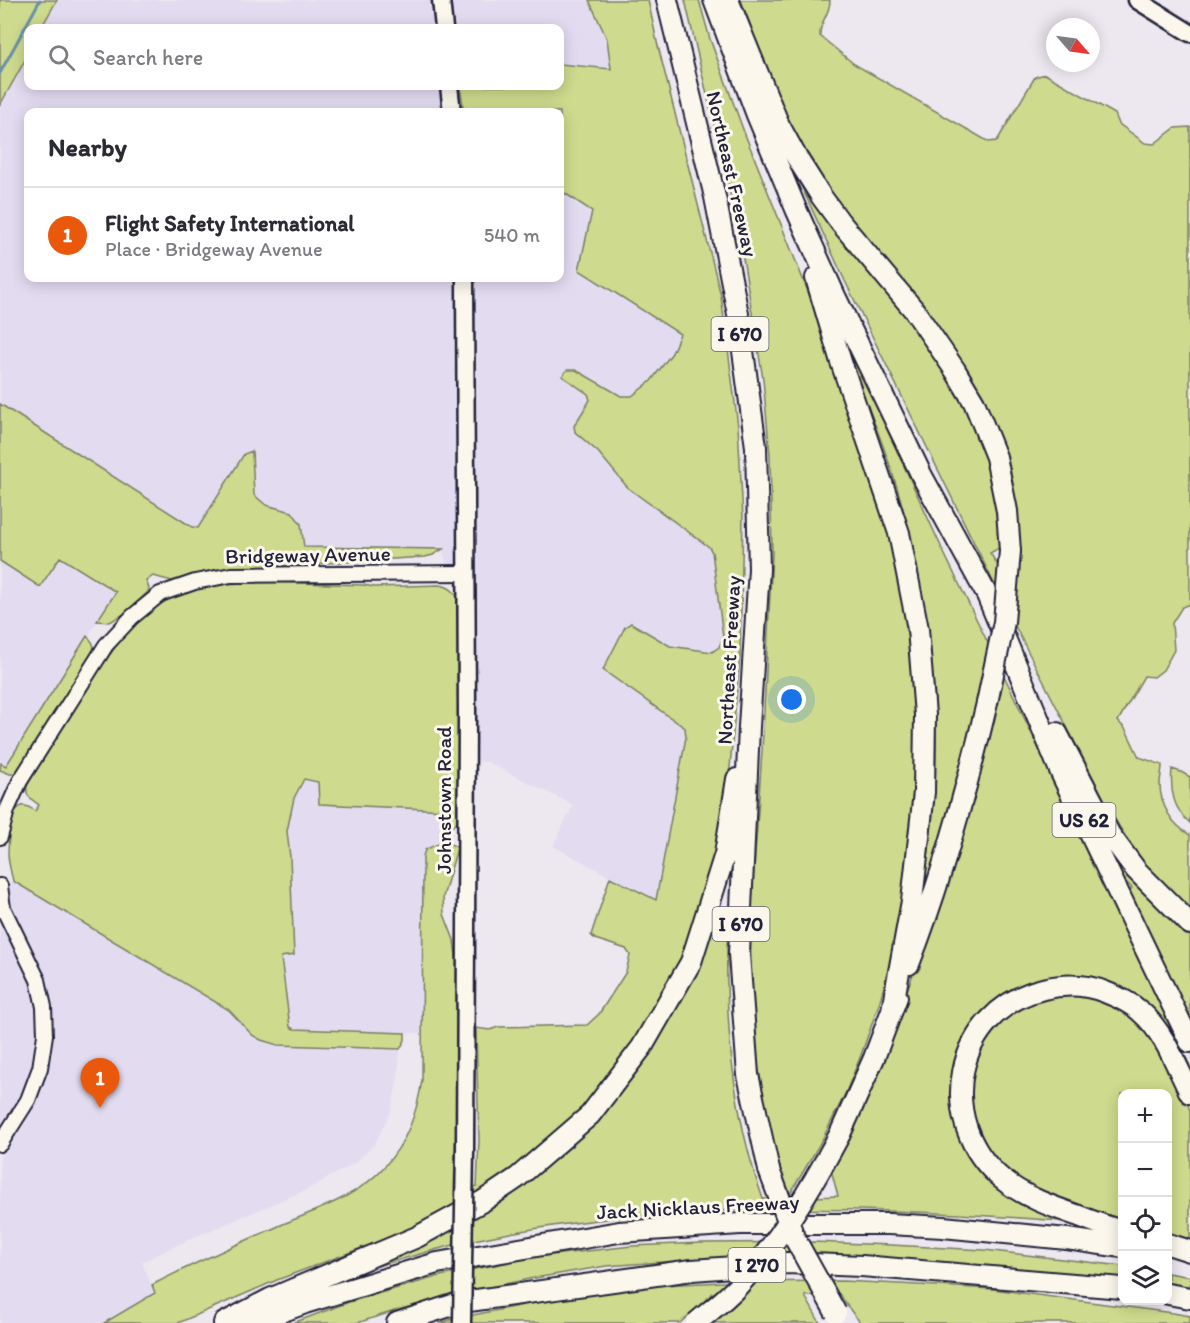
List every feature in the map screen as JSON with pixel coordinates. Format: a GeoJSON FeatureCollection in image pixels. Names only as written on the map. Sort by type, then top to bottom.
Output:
{"type":"FeatureCollection","features":[{"type":"Feature","properties":{"kind":"highway","name":"Northeast Freeway"},"geometry":{"type":"LineString","coordinates":[[667,0],[715,197],[738,314],[756,447],[759,569],[739,954],[748,1075],[770,1170],[794,1238],[840,1320]]}},
{"type":"Feature","properties":{"kind":"highway","name":"Northeast Freeway"},"geometry":{"type":"LineString","coordinates":[[714,0],[748,93],[835,296],[922,476],[987,595],[1061,773],[1190,1042]]}},
{"type":"Feature","properties":{"kind":"highway"},"geometry":{"type":"LineString","coordinates":[[696,1323],[737,1288],[774,1244],[817,1176],[840,1134],[874,1058],[922,932],[950,846],[987,703],[1004,622],[1010,551],[1007,511],[996,457],[974,402],[914,310],[840,222],[797,158],[779,125],[728,0]]}},
{"type":"Feature","properties":{"kind":"highway"},"geometry":{"type":"LineString","coordinates":[[796,209],[841,362],[899,533],[918,629],[925,715],[924,792],[912,901],[892,1010]]}},
{"type":"Feature","properties":{"kind":"highway"},"geometry":{"type":"LineString","coordinates":[[987,595],[1110,835],[1136,870],[1190,924]]}},
{"type":"Feature","properties":{"kind":"highway"},"geometry":{"type":"LineString","coordinates":[[224,1323],[270,1299],[417,1237],[483,1201],[517,1178],[590,1115],[642,1047],[691,962],[725,854],[752,675]]}},
{"type":"Feature","properties":{"kind":"highway"},"geometry":{"type":"LineString","coordinates":[[1118,1230],[1028,1195],[1002,1179],[982,1157],[968,1130],[962,1102],[963,1073],[972,1043],[995,1014],[1012,1000],[1033,991],[1054,986],[1088,987],[1121,998],[1141,1012],[1171,1053],[1190,1093]]}},
{"type":"Feature","properties":{"kind":"highway","name":"Jack Nicklaus Freeway"},"geometry":{"type":"LineString","coordinates":[[251,1323],[305,1303],[437,1263],[619,1232],[740,1224],[889,1224],[1067,1239],[1118,1246]]}},
{"type":"Feature","properties":{"kind":"highway"},"geometry":{"type":"LineString","coordinates":[[1172,1246],[1190,1251]]}},
{"type":"Feature","properties":{"kind":"highway"},"geometry":{"type":"LineString","coordinates":[[1172,1254],[1190,1257]]}},
{"type":"Feature","properties":{"kind":"highway","name":"I 270"},"geometry":{"type":"LineString","coordinates":[[397,1323],[462,1302],[692,1270],[787,1263],[862,1266],[1118,1288]]}},
{"type":"Feature","properties":{"kind":"highway"},"geometry":{"type":"LineString","coordinates":[[1172,1295],[1190,1298]]}},
{"type":"Feature","properties":{"kind":"main road"},"geometry":{"type":"LineString","coordinates":[[441,0],[444,24]]}},
{"type":"Feature","properties":{"kind":"main road"},"geometry":{"type":"LineString","coordinates":[[1137,0],[1190,33]]}},
{"type":"Feature","properties":{"kind":"main road"},"geometry":{"type":"LineString","coordinates":[[450,90],[452,108]]}},
{"type":"Feature","properties":{"kind":"main road","name":"Johnstown Road"},"geometry":{"type":"LineString","coordinates":[[462,1323],[467,734],[465,282]]}},
{"type":"Feature","properties":{"kind":"street","name":"Bridgeway Avenue"},"geometry":{"type":"LineString","coordinates":[[0,837],[7,810],[20,781],[106,645],[132,617],[160,594],[195,582],[231,575],[466,573]]}},
{"type":"Feature","properties":{"kind":"street"},"geometry":{"type":"LineString","coordinates":[[0,886],[3,908],[38,980],[44,1007],[45,1035],[40,1068],[28,1100],[0,1144]]}},
{"type":"Feature","properties":{"kind":"shaded area"},"geometry":{"type":"Polygon","coordinates":[[[0,0],[589,0],[607,40],[611,69],[564,64],[564,24],[24,24],[24,90],[461,90],[463,108],[24,108],[24,282],[564,282],[564,192],[592,210],[580,270],[680,334],[672,353],[651,381],[632,396],[621,396],[576,370],[567,370],[562,376],[588,394],[590,400],[574,426],[575,432],[598,452],[628,488],[709,547],[712,552],[723,637],[720,647],[712,652],[670,646],[631,623],[604,670],[685,728],[686,737],[656,901],[553,846],[573,805],[487,762],[458,760],[459,599],[442,549],[303,547],[301,524],[292,513],[266,505],[254,495],[252,452],[244,454],[198,529],[0,404],[0,0]]]}},
{"type":"Feature","properties":{"kind":"shaded area"},"geometry":{"type":"Polygon","coordinates":[[[60,557],[116,592],[6,766],[0,765],[0,561],[40,587],[60,557]]]}},
{"type":"Feature","properties":{"kind":"shaded area"},"geometry":{"type":"Polygon","coordinates":[[[304,779],[319,782],[319,804],[447,810],[444,842],[436,844],[423,856],[422,1033],[290,1028],[281,957],[294,954],[287,831],[294,798],[304,779]]]}},
{"type":"Feature","properties":{"kind":"shaded area"},"geometry":{"type":"Polygon","coordinates":[[[13,881],[229,1010],[252,1035],[278,1045],[400,1049],[398,1079],[391,1111],[374,1145],[355,1163],[306,1190],[142,1262],[155,1293],[104,1323],[0,1323],[0,882],[13,881]]]}},
{"type":"Feature","properties":{"kind":"green space"},"geometry":{"type":"Polygon","coordinates":[[[0,0],[57,0],[43,24],[24,24],[24,62],[0,105],[0,0]]]}},
{"type":"Feature","properties":{"kind":"green space"},"geometry":{"type":"Polygon","coordinates":[[[589,0],[648,0],[721,296],[738,426],[743,518],[740,656],[727,800],[721,833],[693,927],[678,966],[630,1049],[598,1090],[567,1124],[528,1159],[491,1184],[446,1211],[401,1233],[277,1280],[178,1323],[104,1323],[155,1293],[152,1285],[350,1194],[374,1177],[399,1148],[414,1115],[422,1080],[423,856],[425,850],[441,844],[457,847],[443,897],[444,914],[454,940],[457,964],[459,1026],[454,1195],[477,1186],[479,1140],[476,1028],[490,1030],[498,1027],[587,1025],[599,1014],[626,972],[630,955],[626,949],[595,939],[591,935],[610,877],[656,900],[686,737],[685,728],[603,670],[625,627],[631,623],[670,646],[712,652],[719,647],[723,637],[712,552],[709,547],[628,488],[598,452],[575,432],[574,426],[590,400],[588,394],[562,376],[567,370],[576,370],[621,396],[632,396],[651,381],[672,353],[680,334],[579,270],[592,211],[564,193],[564,108],[463,108],[461,90],[564,90],[564,64],[611,69],[607,39],[589,0]]]}},
{"type":"Feature","properties":{"kind":"green space"},"geometry":{"type":"Polygon","coordinates":[[[685,0],[699,0],[710,39],[744,132],[837,364],[881,490],[913,638],[917,778],[900,928],[879,1004],[846,1092],[822,1140],[790,1194],[774,1153],[755,1049],[752,1012],[750,930],[772,554],[770,455],[763,379],[738,228],[685,0]]]}},
{"type":"Feature","properties":{"kind":"green space"},"geometry":{"type":"Polygon","coordinates":[[[741,0],[830,0],[820,36],[854,64],[989,142],[997,141],[1035,77],[1045,74],[1115,114],[1119,124],[1145,143],[1154,144],[1175,128],[1190,127],[1190,604],[1182,607],[1172,623],[1174,650],[1163,670],[1154,677],[1144,676],[1118,721],[1126,730],[1139,757],[1162,765],[1160,784],[1165,807],[1178,826],[1190,835],[1190,915],[1159,883],[1134,851],[1113,816],[1020,636],[845,281],[792,166],[795,164],[819,202],[919,324],[961,386],[978,420],[996,478],[1003,546],[990,553],[1014,590],[1017,564],[1016,527],[1003,451],[992,423],[950,347],[847,217],[818,177],[799,145],[778,98],[741,0]]]}},
{"type":"Feature","properties":{"kind":"green space"},"geometry":{"type":"Polygon","coordinates":[[[845,338],[944,553],[1190,1066],[1190,1077],[1160,1027],[1066,981],[980,1024],[962,1136],[1062,1217],[1061,1221],[840,1210],[693,1212],[547,1227],[474,1240],[378,1266],[377,1261],[526,1182],[561,1155],[592,1126],[620,1094],[667,1025],[722,909],[728,912],[728,1008],[732,1064],[747,1146],[763,1199],[838,1196],[830,1166],[899,1013],[919,957],[944,838],[929,878],[925,881],[934,799],[936,735],[933,676],[924,610],[902,504],[878,432],[841,340],[845,338]]]}},
{"type":"Feature","properties":{"kind":"green space"},"geometry":{"type":"Polygon","coordinates":[[[0,404],[192,527],[198,528],[244,454],[252,451],[254,495],[266,505],[292,512],[301,524],[304,547],[443,549],[425,557],[232,569],[207,572],[172,581],[153,576],[146,581],[148,592],[124,614],[110,622],[97,621],[116,592],[60,557],[40,587],[0,561],[0,404]]]}},
{"type":"Feature","properties":{"kind":"green space"},"geometry":{"type":"Polygon","coordinates":[[[267,582],[375,587],[439,585],[451,589],[459,599],[459,818],[455,824],[446,829],[447,810],[319,804],[318,782],[304,779],[294,798],[287,831],[294,955],[281,957],[290,1027],[405,1033],[405,1040],[400,1049],[278,1045],[261,1040],[252,1035],[229,1010],[13,881],[8,860],[12,819],[18,808],[24,806],[35,811],[39,805],[28,795],[27,786],[101,667],[132,627],[157,606],[195,589],[267,582]]]}},
{"type":"Feature","properties":{"kind":"green space"},"geometry":{"type":"Polygon","coordinates":[[[87,636],[93,644],[93,653],[16,774],[0,770],[1,763],[6,766],[87,636]]]}},
{"type":"Feature","properties":{"kind":"green space"},"geometry":{"type":"Polygon","coordinates":[[[1172,769],[1190,777],[1190,823],[1180,812],[1174,799],[1172,769]]]}},
{"type":"Feature","properties":{"kind":"green space"},"geometry":{"type":"Polygon","coordinates":[[[1106,844],[1166,915],[1190,936],[1190,1024],[1127,893],[1132,888],[1122,878],[1106,844]]]}},
{"type":"Feature","properties":{"kind":"green space"},"geometry":{"type":"Polygon","coordinates":[[[1075,994],[1094,998],[1110,1004],[1135,1020],[1154,1043],[1185,1097],[1190,1111],[1190,1239],[1172,1235],[1172,1089],[1118,1089],[1118,1222],[1028,1188],[1003,1172],[975,1131],[969,1093],[974,1061],[992,1027],[1021,1006],[1057,995],[1075,994]]]}},
{"type":"Feature","properties":{"kind":"green space"},"geometry":{"type":"Polygon","coordinates":[[[813,1242],[984,1250],[1118,1266],[1118,1282],[864,1259],[704,1259],[606,1266],[529,1279],[401,1309],[357,1323],[293,1323],[349,1302],[440,1276],[534,1257],[632,1246],[813,1242]]]}},
{"type":"Feature","properties":{"kind":"green space"},"geometry":{"type":"Polygon","coordinates":[[[1172,1274],[1190,1277],[1190,1293],[1172,1290],[1172,1274]]]}},
{"type":"Feature","properties":{"kind":"green space"},"geometry":{"type":"Polygon","coordinates":[[[843,1281],[993,1289],[1173,1313],[1190,1316],[1190,1323],[861,1323],[839,1294],[805,1296],[820,1323],[708,1323],[736,1294],[713,1293],[680,1323],[439,1323],[563,1297],[662,1285],[843,1281]]]}},
{"type":"Feature","properties":{"kind":"waterway"},"geometry":{"type":"LineString","coordinates":[[27,24],[40,0]]}},
{"type":"Feature","properties":{"kind":"waterway"},"geometry":{"type":"LineString","coordinates":[[0,73],[24,29]]}},
{"type":"Feature","properties":{"kind":"place","name":"Flight Safety International"},"geometry":{"type":"Point","coordinates":[100,1108]}}]}
